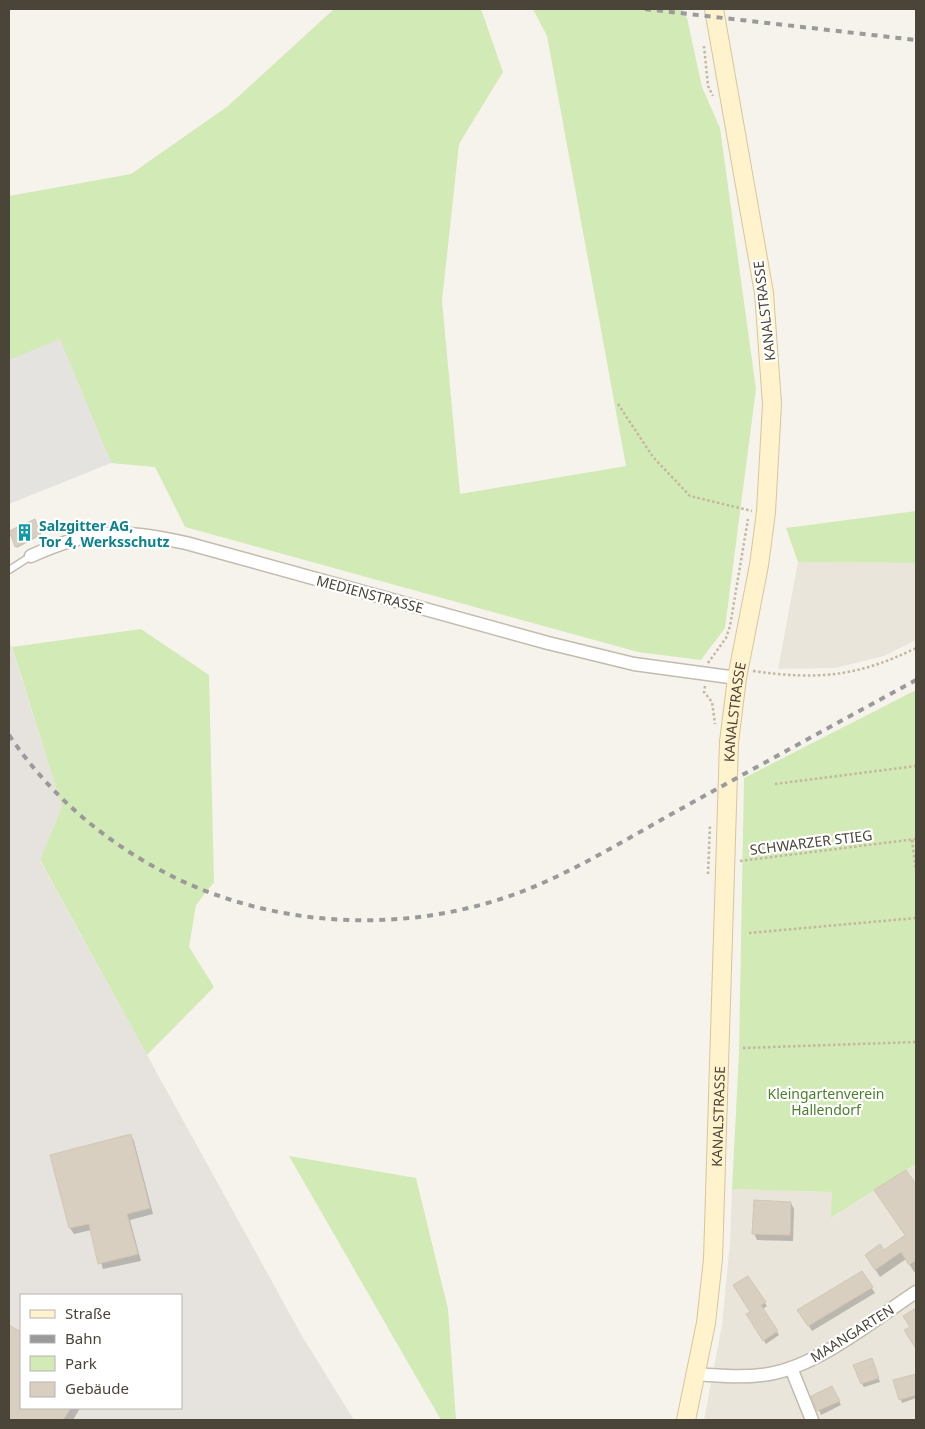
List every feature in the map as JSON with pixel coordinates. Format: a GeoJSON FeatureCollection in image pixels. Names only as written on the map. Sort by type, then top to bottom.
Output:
{"type":"FeatureCollection","features":[{"type":"Feature","properties":{"kind":"street","name":"KANALSTRASSE"},"geometry":{"type":"LineString","coordinates":[[686,1420],[709,1304],[713,1259],[717,864],[738,673],[759,565],[758,511],[772,404],[764,293],[714,9]]}},
{"type":"Feature","properties":{"kind":"street","name":"MEDIENSTRASSE"},"geometry":{"type":"LineString","coordinates":[[31,556],[64,541],[91,534],[121,532],[148,535],[186,543],[558,646],[634,664],[706,674],[738,673]]}},
{"type":"Feature","properties":{"kind":"street","name":"MAANGARTEN"},"geometry":{"type":"LineString","coordinates":[[696,1374],[753,1376],[791,1368],[822,1354],[916,1292]]}},
{"type":"Feature","properties":{"kind":"street"},"geometry":{"type":"LineString","coordinates":[[791,1368],[812,1420]]}},
{"type":"Feature","properties":{"kind":"lane","name":"MEDIENSTRASSE"},"geometry":{"type":"LineString","coordinates":[[9,570],[31,556]]}},
{"type":"Feature","properties":{"kind":"path"},"geometry":{"type":"LineString","coordinates":[[705,41],[708,86],[715,100]]}},
{"type":"Feature","properties":{"kind":"path"},"geometry":{"type":"LineString","coordinates":[[618,404],[653,458],[690,496],[758,511]]}},
{"type":"Feature","properties":{"kind":"path","name":"KANALSTRASSE"},"geometry":{"type":"LineString","coordinates":[[715,728],[712,702],[704,692],[706,674],[709,660],[726,638],[730,626],[758,511],[750,501]]}},
{"type":"Feature","properties":{"kind":"path"},"geometry":{"type":"LineString","coordinates":[[738,673],[828,676],[874,667],[916,648]]}},
{"type":"Feature","properties":{"kind":"path"},"geometry":{"type":"LineString","coordinates":[[709,660],[713,662]]}},
{"type":"Feature","properties":{"kind":"path"},"geometry":{"type":"LineString","coordinates":[[775,784],[916,766]]}},
{"type":"Feature","properties":{"kind":"path"},"geometry":{"type":"LineString","coordinates":[[708,884],[717,864],[710,818]]}},
{"type":"Feature","properties":{"kind":"path"},"geometry":{"type":"LineString","coordinates":[[914,839],[916,871]]}},
{"type":"Feature","properties":{"kind":"path","name":"SCHWARZER STIEG"},"geometry":{"type":"LineString","coordinates":[[717,864],[914,839]]}},
{"type":"Feature","properties":{"kind":"path"},"geometry":{"type":"LineString","coordinates":[[749,933],[916,918]]}},
{"type":"Feature","properties":{"kind":"path"},"geometry":{"type":"LineString","coordinates":[[743,1048],[916,1042]]}},
{"type":"Feature","properties":{"kind":"shaded area"},"geometry":{"type":"Polygon","coordinates":[[[60,339],[111,463],[9,504],[9,360],[60,339]]]}},
{"type":"Feature","properties":{"kind":"shaded area"},"geometry":{"type":"Polygon","coordinates":[[[798,562],[916,563],[916,640],[884,656],[835,668],[778,669],[798,562]]]}},
{"type":"Feature","properties":{"kind":"shaded area"},"geometry":{"type":"Polygon","coordinates":[[[9,639],[62,807],[40,861],[302,1336],[354,1420],[9,1420],[9,639]]]}},
{"type":"Feature","properties":{"kind":"shaded area"},"geometry":{"type":"Polygon","coordinates":[[[916,1164],[916,1420],[704,1420],[722,1325],[730,1243],[732,1189],[832,1192],[832,1218],[916,1164]]]}},
{"type":"Feature","properties":{"kind":"green space"},"geometry":{"type":"Polygon","coordinates":[[[334,9],[481,9],[503,72],[459,144],[442,301],[460,494],[626,466],[547,36],[533,9],[682,9],[687,18],[702,87],[720,128],[756,389],[725,628],[701,660],[638,652],[185,527],[155,467],[111,463],[60,340],[9,361],[9,196],[131,174],[228,106],[334,9]]]}},
{"type":"Feature","properties":{"kind":"green space"},"geometry":{"type":"Polygon","coordinates":[[[916,511],[916,563],[798,562],[786,528],[916,511]]]}},
{"type":"Feature","properties":{"kind":"green space"},"geometry":{"type":"Polygon","coordinates":[[[141,629],[209,675],[214,882],[196,905],[189,947],[214,987],[147,1055],[40,860],[62,807],[12,647],[141,629]]]}},
{"type":"Feature","properties":{"kind":"green space","name":"Kleingartenverein Hallendorf"},"geometry":{"type":"Polygon","coordinates":[[[916,690],[916,1164],[831,1218],[832,1192],[732,1189],[739,1053],[744,778],[916,690]]]}},
{"type":"Feature","properties":{"kind":"green space"},"geometry":{"type":"Polygon","coordinates":[[[289,1156],[416,1178],[448,1309],[456,1420],[441,1420],[289,1156]]]}},
{"type":"Feature","properties":{"kind":"building","name":"Salzgitter AG, Tor 4, Werksschutz"},"geometry":{"type":"Polygon","coordinates":[[[35,519],[41,534],[15,547],[9,531],[35,519]]]}},
{"type":"Feature","properties":{"kind":"building"},"geometry":{"type":"Polygon","coordinates":[[[131,1134],[150,1208],[127,1214],[138,1254],[98,1264],[89,1224],[69,1228],[50,1155],[131,1134]]]}},
{"type":"Feature","properties":{"kind":"building"},"geometry":{"type":"Polygon","coordinates":[[[906,1170],[916,1184],[916,1260],[909,1265],[901,1252],[875,1270],[865,1255],[880,1244],[884,1250],[905,1235],[874,1190],[906,1170]]]}},
{"type":"Feature","properties":{"kind":"building"},"geometry":{"type":"Polygon","coordinates":[[[754,1200],[791,1202],[790,1235],[752,1234],[754,1200]]]}},
{"type":"Feature","properties":{"kind":"building"},"geometry":{"type":"Polygon","coordinates":[[[862,1271],[873,1287],[808,1326],[797,1310],[862,1271]]]}},
{"type":"Feature","properties":{"kind":"building"},"geometry":{"type":"Polygon","coordinates":[[[748,1276],[766,1302],[761,1305],[778,1331],[763,1341],[746,1314],[750,1312],[733,1285],[748,1276]]]}},
{"type":"Feature","properties":{"kind":"building"},"geometry":{"type":"Polygon","coordinates":[[[916,1308],[916,1349],[904,1330],[910,1327],[903,1316],[916,1308]]]}},
{"type":"Feature","properties":{"kind":"building"},"geometry":{"type":"Polygon","coordinates":[[[9,1325],[20,1331],[20,1409],[70,1409],[63,1420],[9,1420],[9,1325]]]}},
{"type":"Feature","properties":{"kind":"building"},"geometry":{"type":"Polygon","coordinates":[[[872,1358],[879,1378],[861,1384],[853,1365],[872,1358]]]}},
{"type":"Feature","properties":{"kind":"building"},"geometry":{"type":"Polygon","coordinates":[[[916,1374],[916,1395],[899,1400],[893,1380],[916,1374]]]}},
{"type":"Feature","properties":{"kind":"building"},"geometry":{"type":"Polygon","coordinates":[[[832,1386],[840,1401],[817,1411],[811,1396],[832,1386]]]}},
{"type":"Feature","properties":{"kind":"railway"},"geometry":{"type":"LineString","coordinates":[[645,9],[916,40]]}},
{"type":"Feature","properties":{"kind":"railway"},"geometry":{"type":"LineString","coordinates":[[9,735],[45,781],[86,821],[133,854],[184,882],[226,898],[269,910],[312,917],[357,920],[401,919],[445,913],[489,903],[551,879],[916,680]]}},
{"type":"Feature","properties":{"kind":"place","name":"Salzgitter AG, Tor 4, Werksschutz"},"geometry":{"type":"Point","coordinates":[25,533]}}]}
